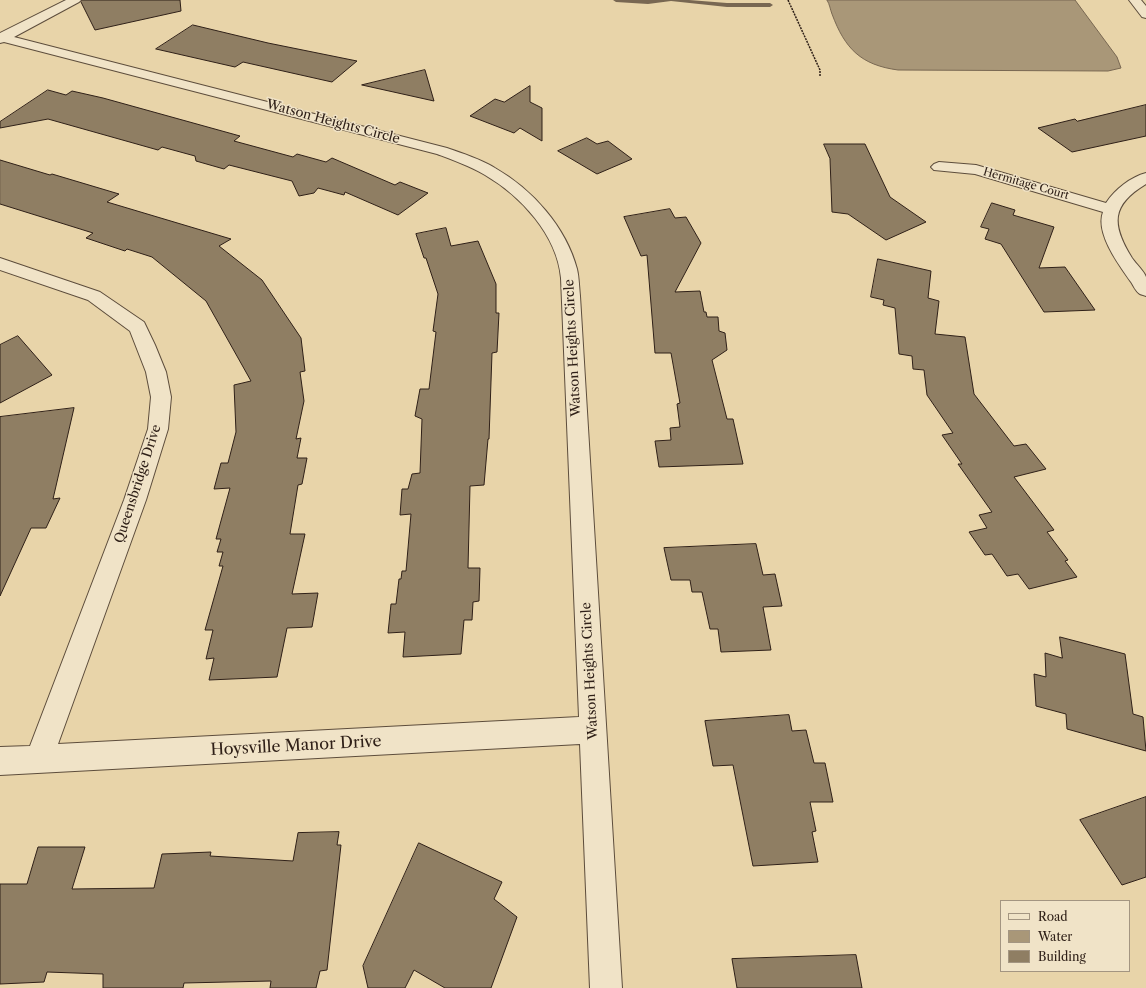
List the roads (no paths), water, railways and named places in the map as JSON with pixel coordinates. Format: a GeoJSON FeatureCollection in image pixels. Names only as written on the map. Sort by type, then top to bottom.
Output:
{"type":"FeatureCollection","features":[{"type":"Feature","properties":{"kind":"street"},"geometry":{"type":"LineString","coordinates":[[1,38],[75,0]]}},
{"type":"Feature","properties":{"kind":"street"},"geometry":{"type":"LineString","coordinates":[[1135,0],[1146,14]]}},
{"type":"Feature","properties":{"kind":"street","name":"Watson Heights Circle"},"geometry":{"type":"LineString","coordinates":[[1,38],[442,151],[475,163],[506,182],[523,196],[555,237],[568,268],[570,282],[606,988]]}},
{"type":"Feature","properties":{"kind":"street","name":"Hermitage Court"},"geometry":{"type":"LineString","coordinates":[[939,167],[976,170],[1111,209]]}},
{"type":"Feature","properties":{"kind":"street"},"geometry":{"type":"LineString","coordinates":[[1146,178],[1132,185],[1118,196],[1111,209],[1109,222],[1113,241],[1146,290]]}},
{"type":"Feature","properties":{"kind":"street","name":"Queensbridge Drive"},"geometry":{"type":"LineString","coordinates":[[0,264],[94,296],[121,314],[136,327],[146,345],[156,372],[161,396],[158,429],[135,500],[39,759]]}},
{"type":"Feature","properties":{"kind":"street","name":"Hoysville Manor Drive"},"geometry":{"type":"LineString","coordinates":[[0,761],[592,730]]}},
{"type":"Feature","properties":{"kind":"water"},"geometry":{"type":"Polygon","coordinates":[[[827,0],[1075,0],[1117,57],[1121,68],[1108,71],[898,70],[885,68],[864,59],[849,46],[837,26],[827,0]]]}},
{"type":"Feature","properties":{"kind":"waterway"},"geometry":{"type":"LineString","coordinates":[[616,0],[648,2],[670,0]]}},
{"type":"Feature","properties":{"kind":"waterway"},"geometry":{"type":"LineString","coordinates":[[672,0],[727,5],[770,5]]}}]}
